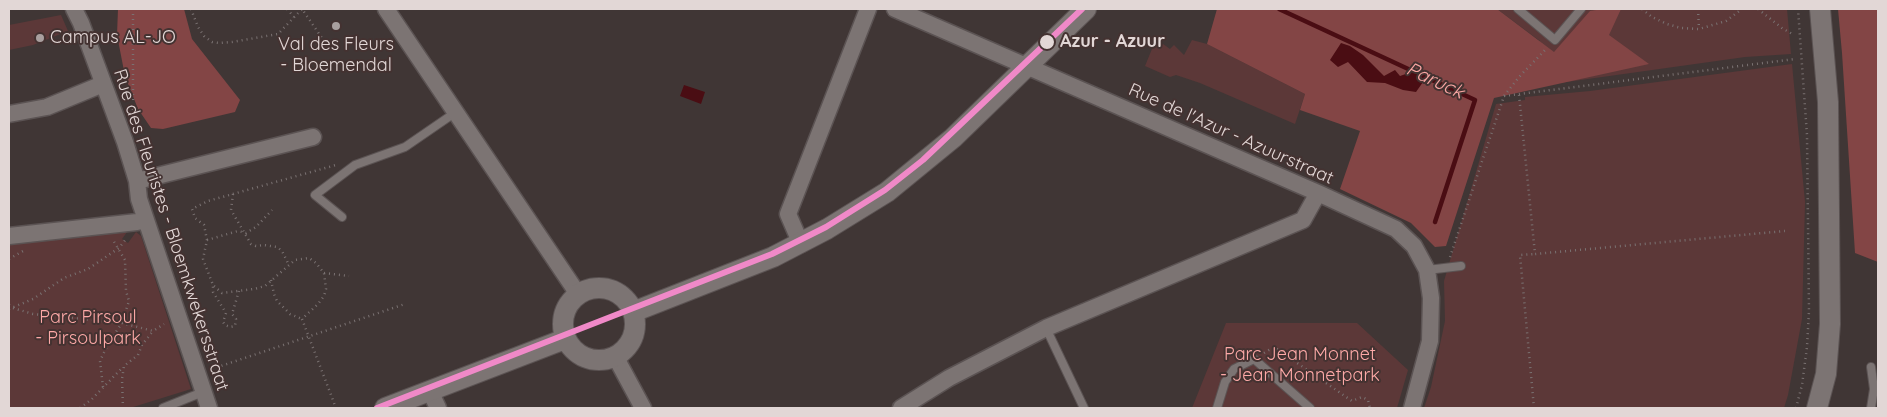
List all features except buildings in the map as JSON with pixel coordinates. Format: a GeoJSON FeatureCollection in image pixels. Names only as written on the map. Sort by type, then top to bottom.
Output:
{"type":"FeatureCollection","features":[{"type":"Feature","properties":{"kind":"street","name":"Rue des Fleuristes - Bloemkwekersstraat"},"geometry":{"type":"LineString","coordinates":[[74,9],[81,23],[125,142],[137,181],[139,199],[209,408]]}},
{"type":"Feature","properties":{"kind":"street"},"geometry":{"type":"LineString","coordinates":[[386,9],[578,294]]}},
{"type":"Feature","properties":{"kind":"street"},"geometry":{"type":"LineString","coordinates":[[801,244],[788,214],[868,9]]}},
{"type":"Feature","properties":{"kind":"street","name":"Rue de l'Azur - Azuurstraat"},"geometry":{"type":"LineString","coordinates":[[895,9],[1318,193],[1396,229],[1414,246],[1428,270]]}},
{"type":"Feature","properties":{"kind":"street"},"geometry":{"type":"LineString","coordinates":[[634,312],[801,244],[852,215],[887,192],[953,138],[1086,9]]}},
{"type":"Feature","properties":{"kind":"street"},"geometry":{"type":"LineString","coordinates":[[1817,408],[1826,374],[1830,324],[1828,102],[1820,9]]}},
{"type":"Feature","properties":{"kind":"street"},"geometry":{"type":"LineString","coordinates":[[9,114],[46,107],[103,84]]}},
{"type":"Feature","properties":{"kind":"street"},"geometry":{"type":"LineString","coordinates":[[137,181],[313,137]]}},
{"type":"Feature","properties":{"kind":"street"},"geometry":{"type":"LineString","coordinates":[[901,408],[949,378],[1046,328],[1303,220],[1318,193]]}},
{"type":"Feature","properties":{"kind":"street"},"geometry":{"type":"LineString","coordinates":[[9,236],[146,220]]}},
{"type":"Feature","properties":{"kind":"street"},"geometry":{"type":"LineString","coordinates":[[1412,408],[1430,341],[1431,298],[1428,270]]}},
{"type":"Feature","properties":{"kind":"street"},"geometry":{"type":"LineString","coordinates":[[598,287],[614,291],[627,300],[634,312],[635,327],[632,339],[625,349],[615,356],[600,360],[585,358],[573,350],[565,339],[562,323],[565,309],[578,294],[586,290],[598,287]]}},
{"type":"Feature","properties":{"kind":"street"},"geometry":{"type":"LineString","coordinates":[[385,408],[434,400],[565,339]]}},
{"type":"Feature","properties":{"kind":"street"},"geometry":{"type":"LineString","coordinates":[[615,356],[643,408]]}},
{"type":"Feature","properties":{"kind":"lane"},"geometry":{"type":"LineString","coordinates":[[1518,9],[1555,40],[1581,9]]}},
{"type":"Feature","properties":{"kind":"lane"},"geometry":{"type":"LineString","coordinates":[[342,217],[315,195],[355,165],[405,147],[456,112]]}},
{"type":"Feature","properties":{"kind":"lane"},"geometry":{"type":"LineString","coordinates":[[1428,270],[1461,266]]}},
{"type":"Feature","properties":{"kind":"lane"},"geometry":{"type":"LineString","coordinates":[[1046,328],[1084,408]]}},
{"type":"Feature","properties":{"kind":"lane"},"geometry":{"type":"LineString","coordinates":[[1219,407],[1225,382],[1234,369],[1254,359],[1310,408]]}},
{"type":"Feature","properties":{"kind":"lane"},"geometry":{"type":"LineString","coordinates":[[1871,408],[1874,389],[1872,367]]}},
{"type":"Feature","properties":{"kind":"lane"},"geometry":{"type":"LineString","coordinates":[[163,408],[203,392]]}},
{"type":"Feature","properties":{"kind":"path"},"geometry":{"type":"LineString","coordinates":[[125,142],[133,129],[133,9]]}},
{"type":"Feature","properties":{"kind":"path"},"geometry":{"type":"LineString","coordinates":[[191,9],[198,27],[204,36],[212,42],[219,43],[278,34],[302,9],[322,38],[315,48]]}},
{"type":"Feature","properties":{"kind":"path"},"geometry":{"type":"LineString","coordinates":[[287,9],[294,18]]}},
{"type":"Feature","properties":{"kind":"path"},"geometry":{"type":"LineString","coordinates":[[1642,9],[1652,17],[1667,24],[1681,28],[1699,29],[1726,21],[1742,9]]}},
{"type":"Feature","properties":{"kind":"path"},"geometry":{"type":"LineString","coordinates":[[1698,9],[1699,29]]}},
{"type":"Feature","properties":{"kind":"path"},"geometry":{"type":"LineString","coordinates":[[1758,9],[1791,35],[1794,35]]}},
{"type":"Feature","properties":{"kind":"path"},"geometry":{"type":"LineString","coordinates":[[1796,408],[1807,347],[1809,311],[1807,135],[1798,9]]}},
{"type":"Feature","properties":{"kind":"path"},"geometry":{"type":"LineString","coordinates":[[1446,268],[1504,96],[1519,77],[1555,40]]}},
{"type":"Feature","properties":{"kind":"path"},"geometry":{"type":"LineString","coordinates":[[1504,96],[1795,59]]}},
{"type":"Feature","properties":{"kind":"path"},"geometry":{"type":"LineString","coordinates":[[1518,95],[1535,254]]}},
{"type":"Feature","properties":{"kind":"path"},"geometry":{"type":"LineString","coordinates":[[226,313],[223,322],[225,325],[235,326],[236,319],[232,314],[226,313],[213,292],[213,285],[203,258],[207,240],[204,225],[194,218],[192,209],[208,201],[299,177],[349,161],[355,165]]}},
{"type":"Feature","properties":{"kind":"path"},"geometry":{"type":"LineString","coordinates":[[233,194],[231,210],[250,244],[277,247],[282,251],[289,265]]}},
{"type":"Feature","properties":{"kind":"path"},"geometry":{"type":"LineString","coordinates":[[207,240],[238,231],[246,233],[256,227],[272,210]]}},
{"type":"Feature","properties":{"kind":"path"},"geometry":{"type":"LineString","coordinates":[[1534,408],[1520,255],[1785,231]]}},
{"type":"Feature","properties":{"kind":"path"},"geometry":{"type":"LineString","coordinates":[[10,308],[33,299],[64,278],[88,269],[125,241]]}},
{"type":"Feature","properties":{"kind":"path"},"geometry":{"type":"LineString","coordinates":[[103,386],[100,361],[109,342],[122,323],[129,301],[126,292],[125,260],[118,248]]}},
{"type":"Feature","properties":{"kind":"path"},"geometry":{"type":"LineString","coordinates":[[213,285],[222,293],[265,286],[295,260],[309,258],[316,262],[324,272],[326,289],[324,296],[302,319]]}},
{"type":"Feature","properties":{"kind":"path"},"geometry":{"type":"LineString","coordinates":[[324,272],[349,276]]}},
{"type":"Feature","properties":{"kind":"path"},"geometry":{"type":"LineString","coordinates":[[271,280],[277,301],[290,314],[302,319],[336,408]]}},
{"type":"Feature","properties":{"kind":"path"},"geometry":{"type":"LineString","coordinates":[[232,314],[239,291]]}},
{"type":"Feature","properties":{"kind":"path"},"geometry":{"type":"LineString","coordinates":[[197,374],[405,304]]}},
{"type":"Feature","properties":{"kind":"path"},"geometry":{"type":"LineString","coordinates":[[10,308],[34,314],[122,323],[152,331]]}},
{"type":"Feature","properties":{"kind":"path"},"geometry":{"type":"LineString","coordinates":[[80,408],[92,399],[124,366],[138,356],[142,345],[152,331],[163,324]]}},
{"type":"Feature","properties":{"kind":"path"},"geometry":{"type":"LineString","coordinates":[[1254,359],[1274,348],[1352,401],[1362,396],[1368,400],[1370,408]]}},
{"type":"Feature","properties":{"kind":"path"},"geometry":{"type":"LineString","coordinates":[[123,408],[122,379],[124,366]]}},
{"type":"Feature","properties":{"kind":"green space"},"geometry":{"type":"Polygon","coordinates":[[[1497,9],[1787,9],[1791,54],[1745,57],[1495,92],[1540,41],[1497,9]]]}},
{"type":"Feature","properties":{"kind":"green space","name":"Campus AL-JO"},"geometry":{"type":"Polygon","coordinates":[[[61,15],[68,31],[33,45],[9,50],[9,25],[61,15]]]}},
{"type":"Feature","properties":{"kind":"green space"},"geometry":{"type":"Polygon","coordinates":[[[1192,40],[1207,44],[1305,94],[1295,124],[1200,83],[1176,75],[1170,77],[1145,66],[1154,44],[1159,48],[1163,44],[1170,49],[1174,45],[1184,55],[1192,40]]]}},
{"type":"Feature","properties":{"kind":"green space"},"geometry":{"type":"Polygon","coordinates":[[[1792,64],[1805,202],[1802,319],[1784,408],[1424,408],[1431,387],[1445,321],[1444,281],[1496,104],[1525,100],[1525,97],[1590,91],[1792,64]]]}},
{"type":"Feature","properties":{"kind":"green space","name":"Parc Pirsoul - Pirsoulpark"},"geometry":{"type":"Polygon","coordinates":[[[126,230],[127,232],[122,239],[128,243],[136,232],[141,236],[191,389],[130,408],[9,408],[9,242],[126,230]]]}},
{"type":"Feature","properties":{"kind":"green space","name":"Parc Jean Monnet - Jean Monnetpark"},"geometry":{"type":"Polygon","coordinates":[[[1226,323],[1357,323],[1408,370],[1397,408],[1192,408],[1226,323]]]}},
{"type":"Feature","properties":{"kind":"shaded area"},"geometry":{"type":"Polygon","coordinates":[[[118,9],[184,9],[192,39],[240,100],[235,112],[163,129],[151,128],[138,109],[125,76],[117,35],[118,9]]]}},
{"type":"Feature","properties":{"kind":"shaded area"},"geometry":{"type":"Polygon","coordinates":[[[1217,9],[1497,9],[1554,52],[1590,11],[1621,9],[1609,35],[1649,64],[1494,98],[1446,246],[1435,247],[1411,223],[1340,189],[1360,131],[1300,110],[1305,94],[1207,44],[1217,9]]]}},
{"type":"Feature","properties":{"kind":"shaded area"},"geometry":{"type":"Polygon","coordinates":[[[1838,9],[1878,9],[1878,262],[1855,253],[1838,9]]]}},
{"type":"Feature","properties":{"kind":"shaded area"},"geometry":{"type":"Polygon","coordinates":[[[1341,43],[1350,46],[1363,55],[1384,76],[1395,70],[1400,76],[1414,71],[1423,82],[1416,92],[1403,90],[1385,83],[1367,82],[1348,62],[1338,67],[1330,60],[1341,43]]]}},
{"type":"Feature","properties":{"kind":"shaded area"},"geometry":{"type":"Polygon","coordinates":[[[684,85],[705,92],[701,104],[680,96],[684,85]]]}},
{"type":"Feature","properties":{"kind":"waterway","name":"Paruck"},"geometry":{"type":"LineString","coordinates":[[1279,9],[1475,100],[1435,222]]}},
{"type":"Feature","properties":{"kind":"transit line"},"geometry":{"type":"LineString","coordinates":[[377,408],[772,254],[826,227],[885,190],[923,160],[1082,9]]}},
{"type":"Feature","properties":{"kind":"place","name":"Val des Fleurs - Bloemendal"},"geometry":{"type":"Point","coordinates":[336,26]}},
{"type":"Feature","properties":{"kind":"place","name":"Campus AL-JO"},"geometry":{"type":"Point","coordinates":[40,38]}},
{"type":"Feature","properties":{"kind":"place","name":"Azur - Azuur"},"geometry":{"type":"Point","coordinates":[1047,42]}}]}
